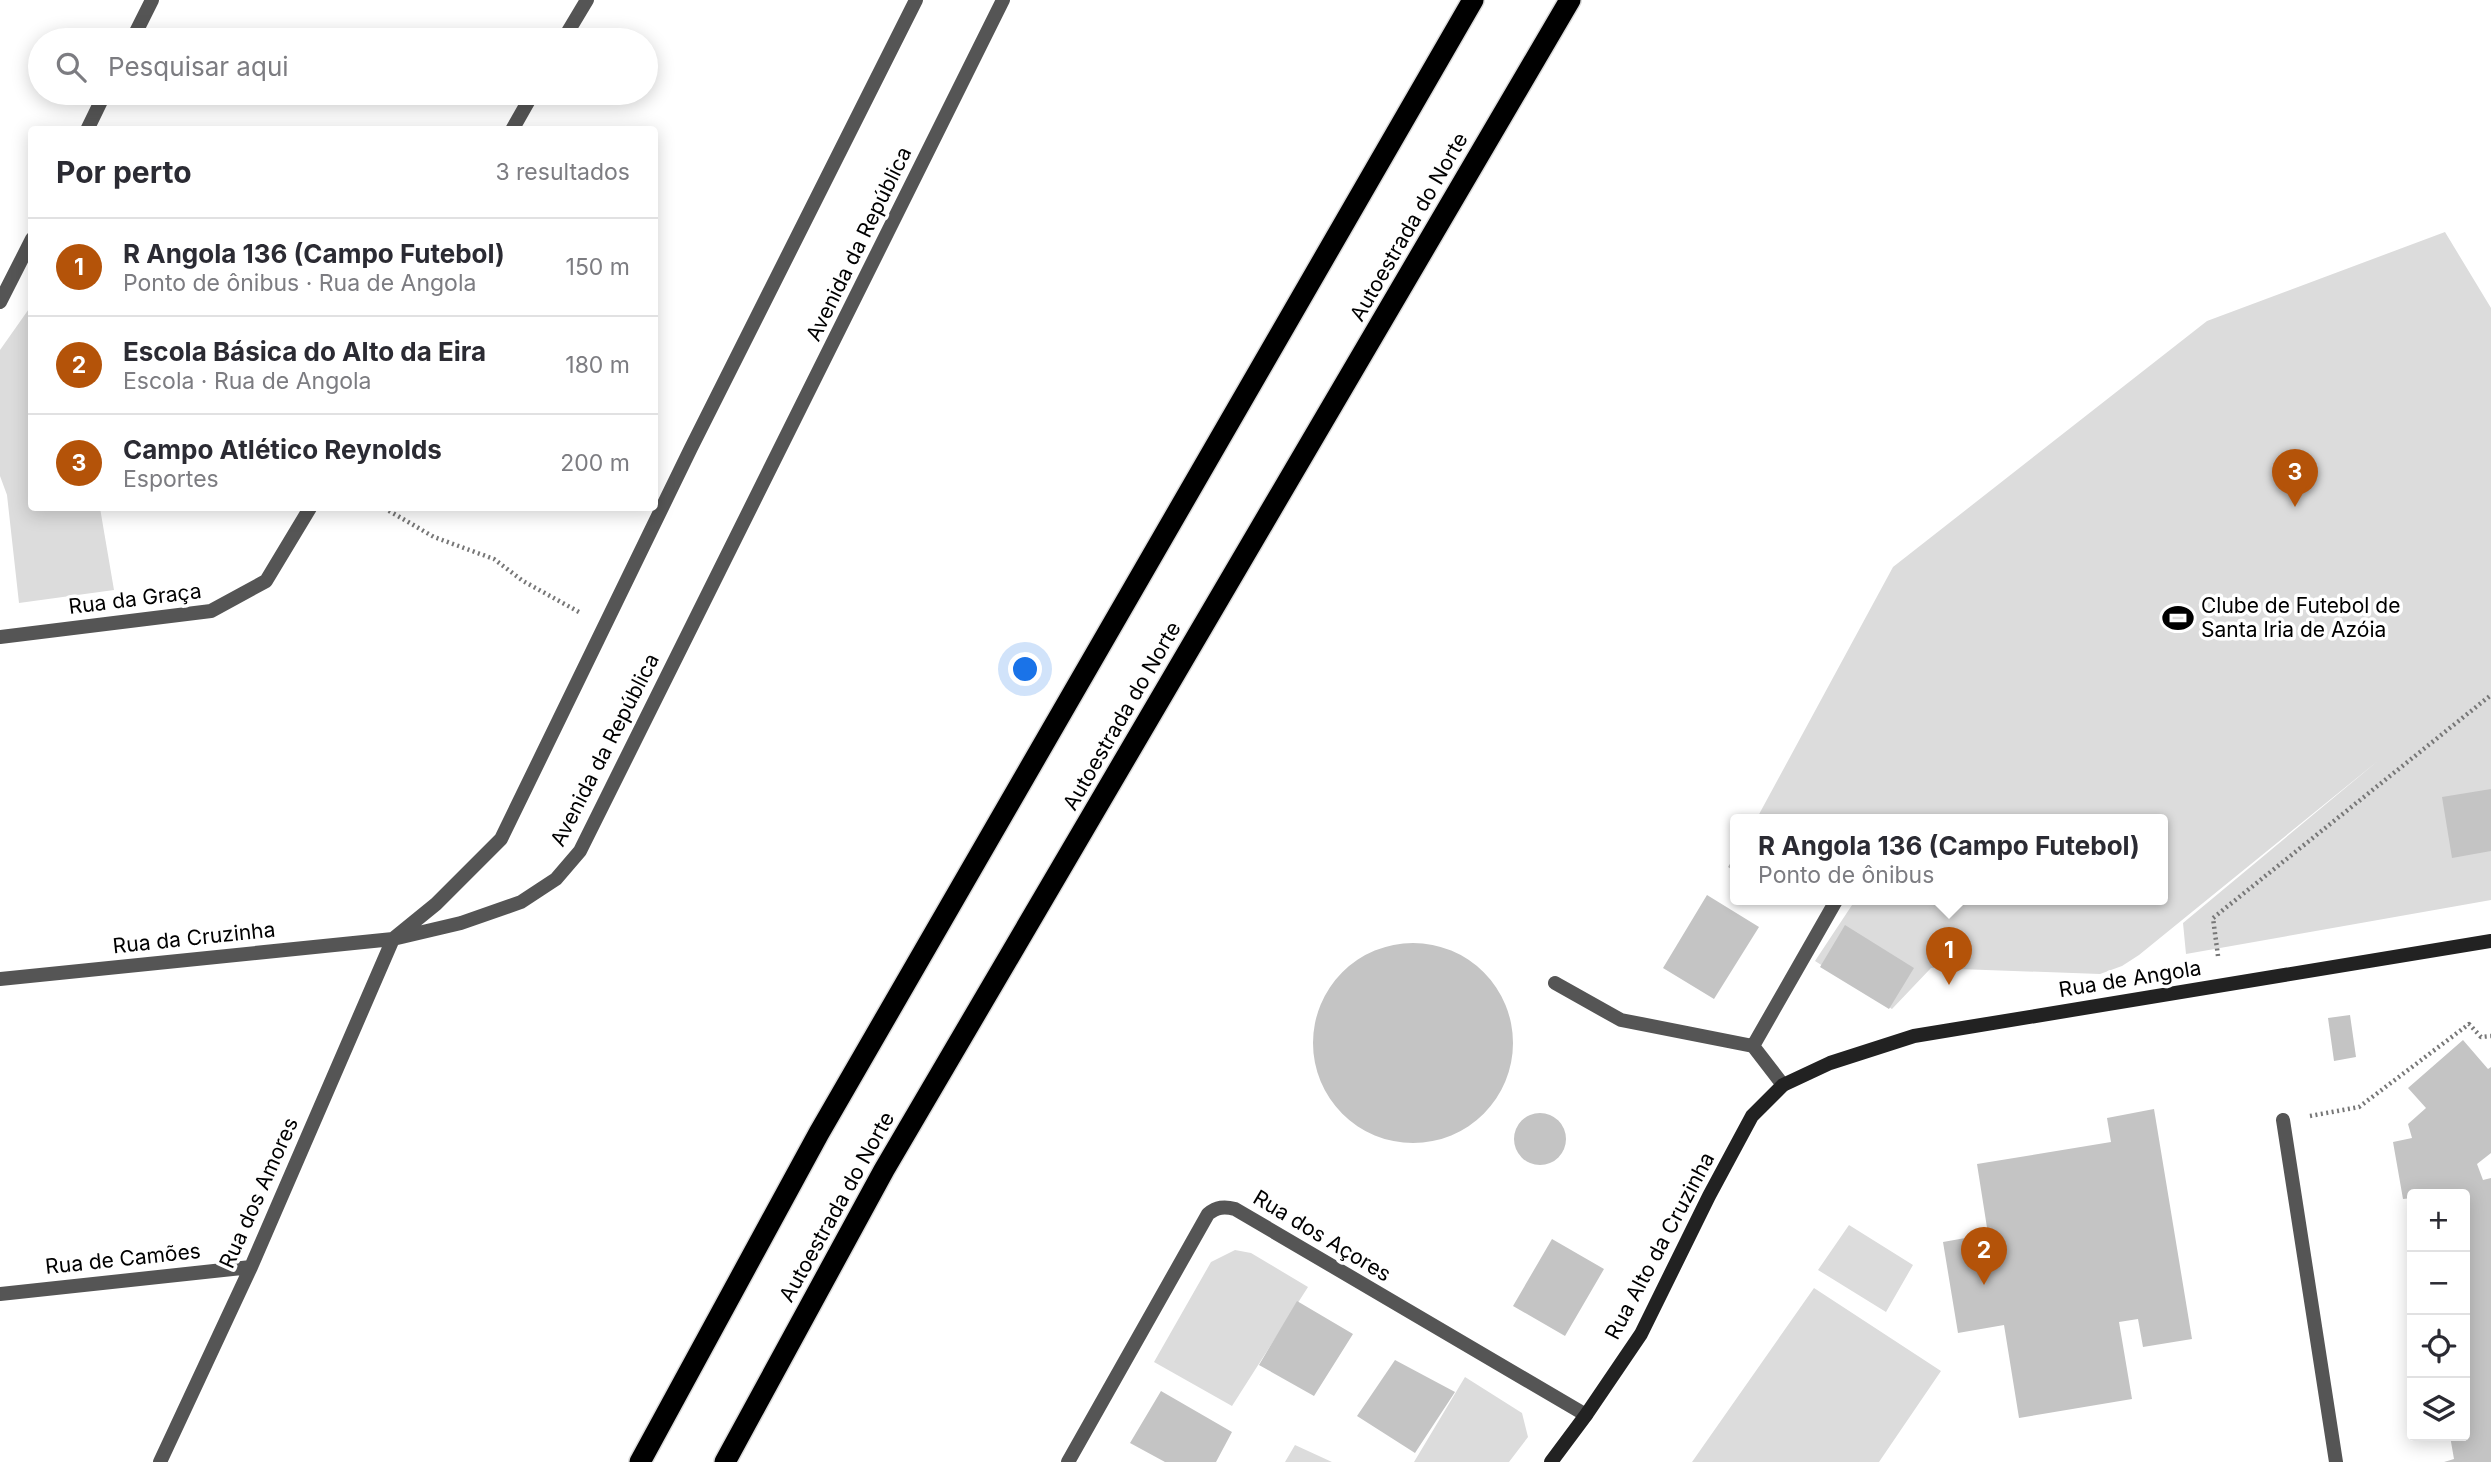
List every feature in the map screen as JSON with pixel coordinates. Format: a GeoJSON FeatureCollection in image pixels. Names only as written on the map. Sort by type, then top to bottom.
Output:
{"type":"FeatureCollection","features":[{"type":"Feature","properties":{"kind":"highway"},"geometry":{"type":"LineString","coordinates":[[640,1462],[819,1133],[1473,0]]}},
{"type":"Feature","properties":{"kind":"highway","name":"Autoestrada do Norte"},"geometry":{"type":"LineString","coordinates":[[725,1462],[884,1170],[1570,0]]}},
{"type":"Feature","properties":{"kind":"street"},"geometry":{"type":"LineString","coordinates":[[138,28],[152,0]]}},
{"type":"Feature","properties":{"kind":"street"},"geometry":{"type":"LineString","coordinates":[[570,28],[587,0]]}},
{"type":"Feature","properties":{"kind":"street"},"geometry":{"type":"LineString","coordinates":[[393,939],[436,904],[501,839],[691,448],[916,0]]}},
{"type":"Feature","properties":{"kind":"street","name":"Avenida da República"},"geometry":{"type":"LineString","coordinates":[[393,939],[461,923],[522,902],[556,879],[580,851],[1003,0]]}},
{"type":"Feature","properties":{"kind":"street"},"geometry":{"type":"LineString","coordinates":[[89,126],[99,105]]}},
{"type":"Feature","properties":{"kind":"street"},"geometry":{"type":"LineString","coordinates":[[514,126],[526,105]]}},
{"type":"Feature","properties":{"kind":"street"},"geometry":{"type":"LineString","coordinates":[[0,302],[28,247]]}},
{"type":"Feature","properties":{"kind":"street","name":"Rua da Graça"},"geometry":{"type":"LineString","coordinates":[[0,637],[211,611],[266,581],[308,511]]}},
{"type":"Feature","properties":{"kind":"street"},"geometry":{"type":"LineString","coordinates":[[1753,1046],[1834,905]]}},
{"type":"Feature","properties":{"kind":"street","name":"Rua da Cruzinha"},"geometry":{"type":"LineString","coordinates":[[0,979],[393,939]]}},
{"type":"Feature","properties":{"kind":"street","name":"Rua dos Amores"},"geometry":{"type":"LineString","coordinates":[[160,1462],[251,1266],[393,939]]}},
{"type":"Feature","properties":{"kind":"street","name":"Rua de Angola"},"geometry":{"type":"LineString","coordinates":[[1783,1086],[1830,1063],[1914,1036],[2491,941]]}},
{"type":"Feature","properties":{"kind":"street"},"geometry":{"type":"LineString","coordinates":[[1555,983],[1620,1020],[1753,1046],[1783,1086]]}},
{"type":"Feature","properties":{"kind":"street","name":"Rua Alto da Cruzinha"},"geometry":{"type":"LineString","coordinates":[[1551,1462],[1641,1334],[1752,1116],[1783,1086]]}},
{"type":"Feature","properties":{"kind":"street"},"geometry":{"type":"LineString","coordinates":[[2283,1120],[2336,1462]]}},
{"type":"Feature","properties":{"kind":"street","name":"Rua dos Açores"},"geometry":{"type":"LineString","coordinates":[[1068,1462],[1208,1214],[1227,1206],[1586,1415]]}},
{"type":"Feature","properties":{"kind":"street","name":"Rua de Camões"},"geometry":{"type":"LineString","coordinates":[[0,1294],[251,1266]]}},
{"type":"Feature","properties":{"kind":"path"},"geometry":{"type":"LineString","coordinates":[[389,511],[434,537],[494,559],[523,581],[605,626]]}},
{"type":"Feature","properties":{"kind":"path"},"geometry":{"type":"LineString","coordinates":[[2222,985],[2213,918],[2491,695]]}},
{"type":"Feature","properties":{"kind":"path"},"geometry":{"type":"LineString","coordinates":[[2283,1120],[2359,1107],[2469,1024],[2481,1037],[2491,1036]]}},
{"type":"Feature","properties":{"kind":"shaded area","name":"Clube de Futebol de Santa Iria de Azóia"},"geometry":{"type":"Polygon","coordinates":[[[2445,232],[2491,308],[2491,900],[2186,954],[2183,923],[2379,760],[2122,966],[2100,974],[1931,968],[1892,1009],[1815,961],[1852,905],[2168,905],[2168,814],[1759,814],[1893,567],[2207,321],[2445,232]]]}},
{"type":"Feature","properties":{"kind":"shaded area"},"geometry":{"type":"Polygon","coordinates":[[[28,310],[28,511],[101,511],[114,590],[19,603],[7,495],[0,476],[0,350],[28,310]]]}},
{"type":"Feature","properties":{"kind":"shaded area"},"geometry":{"type":"Polygon","coordinates":[[[1849,1225],[1913,1265],[1886,1312],[1818,1270],[1849,1225]]]}},
{"type":"Feature","properties":{"kind":"shaded area"},"geometry":{"type":"Polygon","coordinates":[[[1235,1250],[1251,1253],[1308,1287],[1232,1406],[1154,1362],[1211,1262],[1235,1250]]]}},
{"type":"Feature","properties":{"kind":"shaded area"},"geometry":{"type":"Polygon","coordinates":[[[1814,1288],[1941,1371],[1879,1462],[1692,1462],[1814,1288]]]}},
{"type":"Feature","properties":{"kind":"shaded area"},"geometry":{"type":"Polygon","coordinates":[[[1465,1377],[1522,1413],[1528,1437],[1509,1462],[1414,1462],[1465,1377]]]}},
{"type":"Feature","properties":{"kind":"shaded area"},"geometry":{"type":"Polygon","coordinates":[[[1295,1445],[1332,1462],[1285,1462],[1295,1445]]]}},
{"type":"Feature","properties":{"kind":"building"},"geometry":{"type":"Polygon","coordinates":[[[2491,789],[2491,851],[2452,858],[2442,797],[2491,789]]]}},
{"type":"Feature","properties":{"kind":"building"},"geometry":{"type":"Polygon","coordinates":[[[1707,895],[1759,927],[1714,999],[1663,968],[1707,895]]]}},
{"type":"Feature","properties":{"kind":"building"},"geometry":{"type":"Polygon","coordinates":[[[1845,925],[1914,968],[1889,1009],[1820,967],[1845,925]]]}},
{"type":"Feature","properties":{"kind":"building"},"geometry":{"type":"Polygon","coordinates":[[[1413,943],[1433,945],[1451,951],[1484,972],[1505,1005],[1511,1023],[1511,1063],[1505,1081],[1484,1114],[1451,1135],[1433,1141],[1413,1143],[1393,1141],[1375,1135],[1342,1114],[1321,1081],[1315,1063],[1313,1043],[1315,1023],[1321,1005],[1342,972],[1375,951],[1393,945],[1413,943]]]}},
{"type":"Feature","properties":{"kind":"building"},"geometry":{"type":"Polygon","coordinates":[[[2350,1015],[2356,1057],[2334,1061],[2328,1018],[2350,1015]]]}},
{"type":"Feature","properties":{"kind":"building"},"geometry":{"type":"Polygon","coordinates":[[[2463,1040],[2488,1069],[2491,1067],[2491,1153],[2477,1164],[2483,1180],[2491,1178],[2491,1462],[2444,1462],[2454,1459],[2451,1441],[2470,1441],[2470,1189],[2407,1189],[2407,1199],[2403,1199],[2393,1142],[2412,1138],[2408,1124],[2426,1108],[2408,1088],[2463,1040]]]}},
{"type":"Feature","properties":{"kind":"building"},"geometry":{"type":"Polygon","coordinates":[[[2154,1109],[2192,1339],[2143,1347],[2138,1319],[2119,1322],[2132,1399],[2019,1418],[2004,1325],[1958,1333],[1943,1242],[1988,1234],[1977,1164],[2111,1142],[2107,1118],[2154,1109]]]}},
{"type":"Feature","properties":{"kind":"building"},"geometry":{"type":"Polygon","coordinates":[[[1540,1113],[1550,1115],[1558,1121],[1564,1129],[1564,1149],[1558,1157],[1550,1163],[1540,1165],[1530,1163],[1522,1157],[1516,1149],[1514,1139],[1516,1129],[1522,1121],[1530,1115],[1540,1113]]]}},
{"type":"Feature","properties":{"kind":"building"},"geometry":{"type":"Polygon","coordinates":[[[1552,1239],[1604,1269],[1565,1336],[1513,1306],[1552,1239]]]}},
{"type":"Feature","properties":{"kind":"building"},"geometry":{"type":"Polygon","coordinates":[[[1297,1301],[1353,1334],[1314,1396],[1259,1365],[1297,1301]]]}},
{"type":"Feature","properties":{"kind":"building"},"geometry":{"type":"Polygon","coordinates":[[[1395,1360],[1455,1392],[1415,1453],[1357,1416],[1395,1360]]]}},
{"type":"Feature","properties":{"kind":"building"},"geometry":{"type":"Polygon","coordinates":[[[1161,1391],[1232,1432],[1216,1462],[1165,1462],[1130,1443],[1161,1391]]]}},
{"type":"Feature","properties":{"kind":"place","name":"Campo Atlético Reynolds"},"geometry":{"type":"Point","coordinates":[2295,507]}},
{"type":"Feature","properties":{"kind":"place","name":"Clube de Futebol de Santa Iria de Azóia"},"geometry":{"type":"Point","coordinates":[2178,618]}},
{"type":"Feature","properties":{"kind":"place","name":"R Angola 136 (Campo Futebol)"},"geometry":{"type":"Point","coordinates":[1949,985]}},
{"type":"Feature","properties":{"kind":"place","name":"Escola Básica do Alto da Eira"},"geometry":{"type":"Point","coordinates":[1984,1285]}}]}
